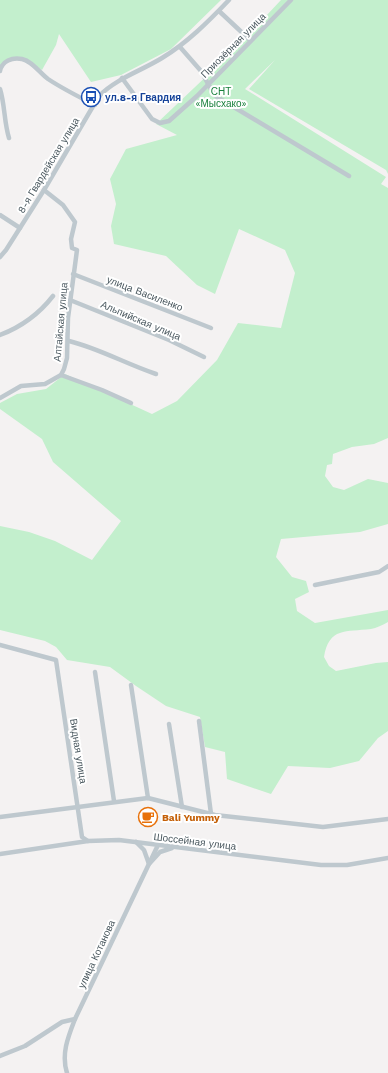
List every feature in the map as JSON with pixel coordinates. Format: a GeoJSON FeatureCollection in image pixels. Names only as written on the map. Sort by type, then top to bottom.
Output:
{"type":"FeatureCollection","features":[{"type":"Feature","properties":{"kind":"street","name":"8-я Гвардейская улица"},"geometry":{"type":"LineString","coordinates":[[0,257],[44,190],[99,96],[122,78],[161,59],[180,47],[229,0]]}},
{"type":"Feature","properties":{"kind":"street","name":"Приозёрная улица"},"geometry":{"type":"LineString","coordinates":[[122,78],[152,119],[160,123],[169,121],[291,0]]}},
{"type":"Feature","properties":{"kind":"street"},"geometry":{"type":"LineString","coordinates":[[219,11],[250,40]]}},
{"type":"Feature","properties":{"kind":"street"},"geometry":{"type":"LineString","coordinates":[[180,47],[200,71],[217,97],[349,176]]}},
{"type":"Feature","properties":{"kind":"street"},"geometry":{"type":"LineString","coordinates":[[0,69],[7,61],[14,58],[28,61],[49,79],[95,104]]}},
{"type":"Feature","properties":{"kind":"street"},"geometry":{"type":"LineString","coordinates":[[0,89],[4,102],[5,127],[9,138]]}},
{"type":"Feature","properties":{"kind":"street","name":"Алтайская улица"},"geometry":{"type":"LineString","coordinates":[[0,398],[21,386],[45,384],[60,375],[67,364],[68,322],[77,250],[72,248],[71,239],[75,222],[63,205],[44,190]]}},
{"type":"Feature","properties":{"kind":"street"},"geometry":{"type":"LineString","coordinates":[[0,215],[20,228]]}},
{"type":"Feature","properties":{"kind":"street","name":"улица Василенко"},"geometry":{"type":"LineString","coordinates":[[73,274],[211,328]]}},
{"type":"Feature","properties":{"kind":"street"},"geometry":{"type":"LineString","coordinates":[[0,335],[26,322],[45,306],[53,296]]}},
{"type":"Feature","properties":{"kind":"street","name":"Альпийская улица"},"geometry":{"type":"LineString","coordinates":[[70,300],[168,340],[204,357]]}},
{"type":"Feature","properties":{"kind":"street"},"geometry":{"type":"LineString","coordinates":[[68,341],[82,344],[135,367],[156,374]]}},
{"type":"Feature","properties":{"kind":"street"},"geometry":{"type":"LineString","coordinates":[[60,375],[102,390],[131,403]]}},
{"type":"Feature","properties":{"kind":"street"},"geometry":{"type":"LineString","coordinates":[[315,585],[379,572],[388,566]]}},
{"type":"Feature","properties":{"kind":"street","name":"Видная улица"},"geometry":{"type":"LineString","coordinates":[[0,645],[56,660],[82,837],[88,841]]}},
{"type":"Feature","properties":{"kind":"street"},"geometry":{"type":"LineString","coordinates":[[95,672],[114,801]]}},
{"type":"Feature","properties":{"kind":"street"},"geometry":{"type":"LineString","coordinates":[[131,685],[148,798]]}},
{"type":"Feature","properties":{"kind":"street"},"geometry":{"type":"LineString","coordinates":[[199,721],[211,814]]}},
{"type":"Feature","properties":{"kind":"street"},"geometry":{"type":"LineString","coordinates":[[169,724],[182,807]]}},
{"type":"Feature","properties":{"kind":"street"},"geometry":{"type":"LineString","coordinates":[[0,817],[114,801],[148,798],[158,799],[211,814],[330,827],[388,819]]}},
{"type":"Feature","properties":{"kind":"street","name":"Шоссейная улица"},"geometry":{"type":"LineString","coordinates":[[0,854],[88,841],[119,840],[321,865],[346,865],[388,858]]}},
{"type":"Feature","properties":{"kind":"street"},"geometry":{"type":"LineString","coordinates":[[136,842],[144,850],[149,864],[160,852],[175,847]]}},
{"type":"Feature","properties":{"kind":"street","name":"улица Котанова"},"geometry":{"type":"LineString","coordinates":[[67,1073],[65,1068],[64,1051],[75,1020],[158,845]]}},
{"type":"Feature","properties":{"kind":"street"},"geometry":{"type":"LineString","coordinates":[[0,1056],[25,1046],[62,1022],[75,1020]]}},
{"type":"Feature","properties":{"kind":"green space"},"geometry":{"type":"Polygon","coordinates":[[[0,0],[221,0],[171,49],[121,75],[91,82],[59,34],[56,45],[42,70],[26,59],[20,57],[0,66],[0,0]]]}},
{"type":"Feature","properties":{"kind":"green space","name":"СНТ «Мысхако»"},"geometry":{"type":"Polygon","coordinates":[[[281,0],[388,0],[388,174],[386,170],[249,89],[275,60],[245,89],[386,177],[381,184],[388,188],[388,438],[374,444],[352,447],[333,454],[332,464],[327,465],[325,476],[333,487],[344,490],[368,479],[388,483],[388,524],[360,532],[281,539],[276,557],[292,577],[306,581],[309,592],[295,599],[297,611],[315,623],[388,610],[388,622],[384,624],[371,629],[346,631],[334,636],[326,647],[324,657],[329,666],[336,671],[388,662],[388,731],[378,738],[359,761],[330,768],[288,766],[271,794],[227,779],[225,752],[205,747],[200,717],[166,706],[110,667],[67,660],[56,647],[45,641],[0,630],[0,526],[29,532],[55,541],[92,560],[121,521],[53,462],[42,439],[0,409],[0,403],[17,394],[46,389],[65,374],[152,414],[177,401],[217,360],[238,323],[281,328],[295,273],[285,250],[239,229],[215,294],[197,285],[166,256],[114,244],[111,226],[116,204],[110,179],[126,149],[177,135],[156,124],[233,51],[281,0]]]}},
{"type":"Feature","properties":{"kind":"place","name":"ул.8-я Гвардия"},"geometry":{"type":"Point","coordinates":[91,97]}},
{"type":"Feature","properties":{"kind":"place","name":"Bali Yummy"},"geometry":{"type":"Point","coordinates":[148,817]}}]}
